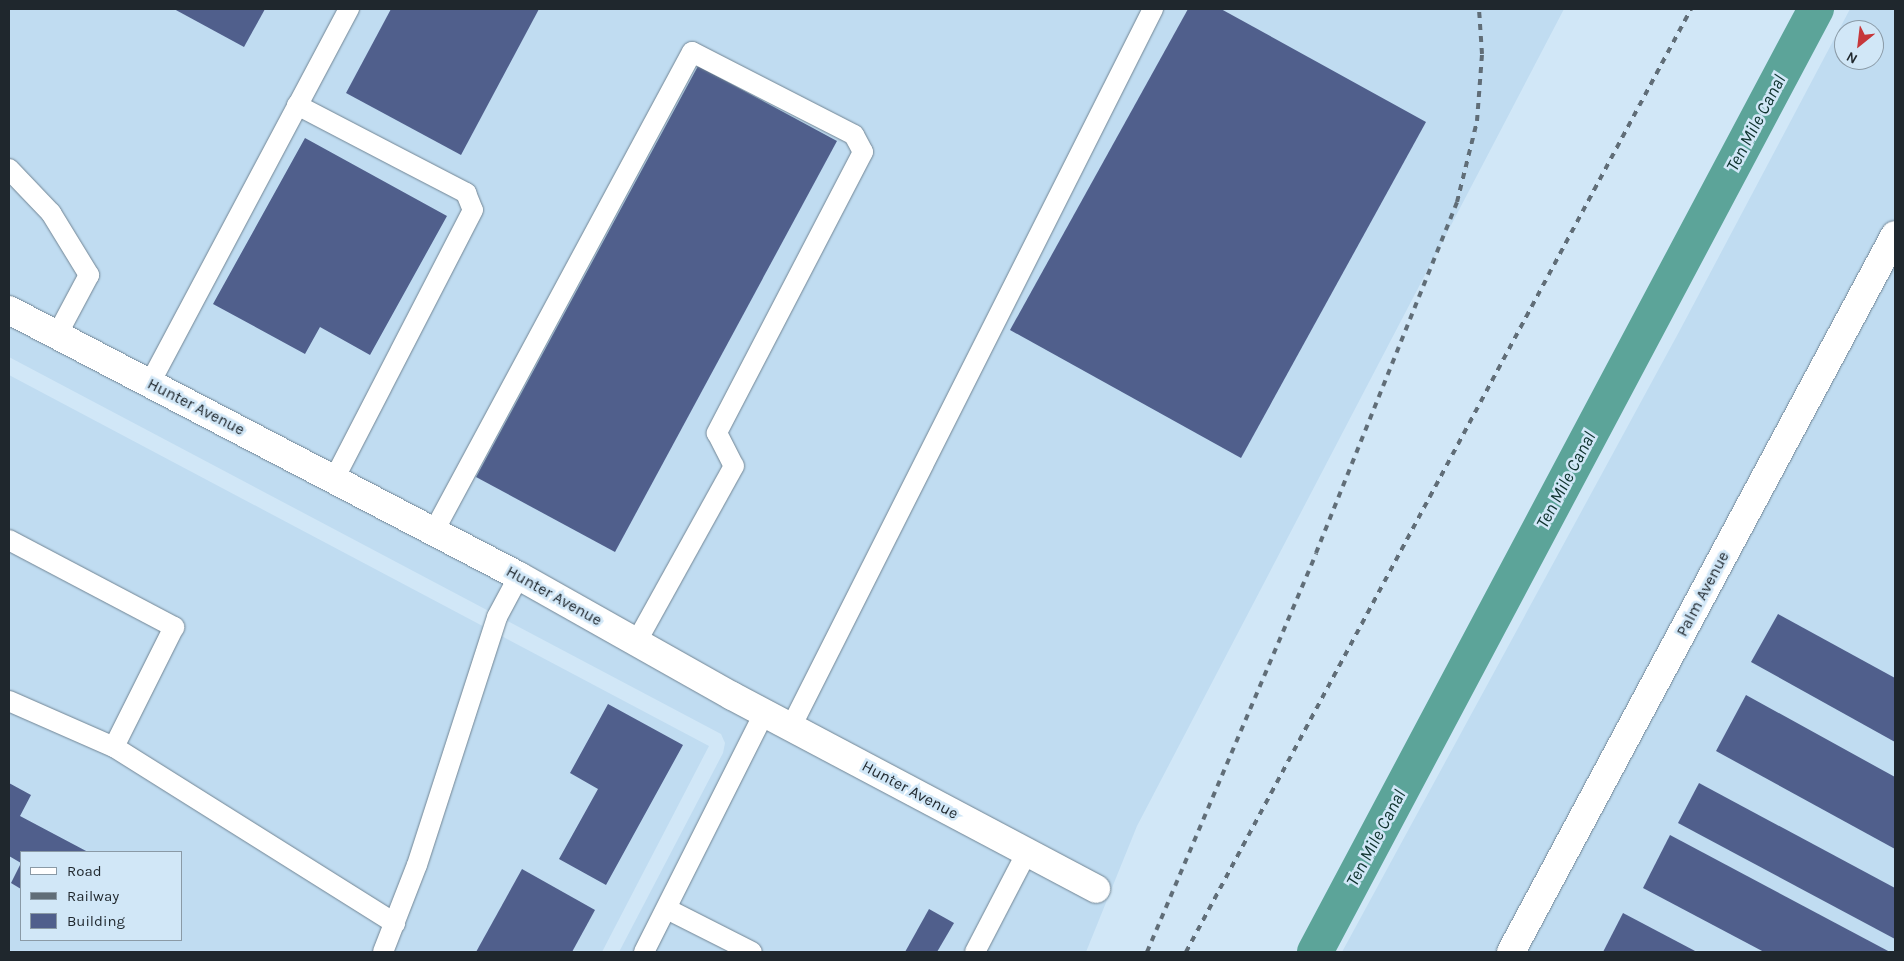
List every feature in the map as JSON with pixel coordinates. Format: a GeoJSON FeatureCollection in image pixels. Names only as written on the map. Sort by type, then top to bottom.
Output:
{"type":"FeatureCollection","features":[{"type":"Feature","properties":{"kind":"street","name":"Palm Avenue"},"geometry":{"type":"LineString","coordinates":[[1511,952],[1895,235]]}},
{"type":"Feature","properties":{"kind":"street","name":"Hunter Avenue"},"geometry":{"type":"LineString","coordinates":[[9,310],[519,576],[764,713],[1096,889]]}},
{"type":"Feature","properties":{"kind":"lane"},"geometry":{"type":"LineString","coordinates":[[150,383],[349,9]]}},
{"type":"Feature","properties":{"kind":"lane"},"geometry":{"type":"LineString","coordinates":[[791,727],[1153,9]]}},
{"type":"Feature","properties":{"kind":"lane"},"geometry":{"type":"LineString","coordinates":[[434,531],[692,52],[854,134],[863,152],[717,433],[734,466],[637,641]]}},
{"type":"Feature","properties":{"kind":"lane"},"geometry":{"type":"LineString","coordinates":[[297,105],[466,193],[473,210],[334,478]]}},
{"type":"Feature","properties":{"kind":"lane"},"geometry":{"type":"LineString","coordinates":[[9,169],[51,213],[89,275],[57,335]]}},
{"type":"Feature","properties":{"kind":"lane"},"geometry":{"type":"LineString","coordinates":[[9,540],[174,627],[114,747]]}},
{"type":"Feature","properties":{"kind":"lane"},"geometry":{"type":"LineString","coordinates":[[383,952],[417,865],[498,617],[519,576]]}},
{"type":"Feature","properties":{"kind":"lane"},"geometry":{"type":"LineString","coordinates":[[9,702],[114,747],[395,923]]}},
{"type":"Feature","properties":{"kind":"lane"},"geometry":{"type":"LineString","coordinates":[[644,952],[764,713]]}},
{"type":"Feature","properties":{"kind":"lane"},"geometry":{"type":"LineString","coordinates":[[975,952],[1027,852]]}},
{"type":"Feature","properties":{"kind":"lane"},"geometry":{"type":"LineString","coordinates":[[667,909],[752,952]]}},
{"type":"Feature","properties":{"kind":"shaded area"},"geometry":{"type":"Polygon","coordinates":[[[9,9],[1564,9],[1137,826],[1086,952],[619,952],[723,753],[725,743],[721,734],[9,357],[9,9]]]}},
{"type":"Feature","properties":{"kind":"shaded area"},"geometry":{"type":"Polygon","coordinates":[[[1850,9],[1895,9],[1895,952],[1342,952],[1680,330],[1834,39],[1834,70],[1884,70],[1884,20],[1844,20],[1850,9]]]}},
{"type":"Feature","properties":{"kind":"shaded area"},"geometry":{"type":"Polygon","coordinates":[[[9,375],[709,746],[602,952],[9,952],[9,375]]]}},
{"type":"Feature","properties":{"kind":"building"},"geometry":{"type":"Polygon","coordinates":[[[174,9],[265,9],[244,47],[174,9]]]}},
{"type":"Feature","properties":{"kind":"building"},"geometry":{"type":"Polygon","coordinates":[[[391,9],[539,9],[461,155],[346,93],[391,9]]]}},
{"type":"Feature","properties":{"kind":"building"},"geometry":{"type":"Polygon","coordinates":[[[1188,9],[1221,9],[1426,122],[1241,458],[1010,330],[1188,9]]]}},
{"type":"Feature","properties":{"kind":"building"},"geometry":{"type":"Polygon","coordinates":[[[698,66],[837,141],[615,552],[476,477],[698,66]]]}},
{"type":"Feature","properties":{"kind":"building"},"geometry":{"type":"Polygon","coordinates":[[[305,138],[447,216],[370,355],[320,327],[305,354],[213,304],[305,138]]]}},
{"type":"Feature","properties":{"kind":"building"},"geometry":{"type":"Polygon","coordinates":[[[1778,614],[1895,678],[1895,742],[1751,662],[1778,614]]]}},
{"type":"Feature","properties":{"kind":"building"},"geometry":{"type":"Polygon","coordinates":[[[1746,695],[1895,777],[1895,849],[1716,751],[1746,695]]]}},
{"type":"Feature","properties":{"kind":"building"},"geometry":{"type":"Polygon","coordinates":[[[608,704],[683,745],[606,885],[559,859],[598,789],[570,773],[608,704]]]}},
{"type":"Feature","properties":{"kind":"building"},"geometry":{"type":"Polygon","coordinates":[[[9,783],[31,795],[20,816],[86,851],[20,851],[20,862],[9,856],[9,783]]]}},
{"type":"Feature","properties":{"kind":"building"},"geometry":{"type":"Polygon","coordinates":[[[1699,783],[1895,888],[1895,939],[1678,823],[1699,783]]]}},
{"type":"Feature","properties":{"kind":"building"},"geometry":{"type":"Polygon","coordinates":[[[1670,835],[1890,952],[1764,952],[1643,888],[1670,835]]]}},
{"type":"Feature","properties":{"kind":"building"},"geometry":{"type":"Polygon","coordinates":[[[20,865],[20,888],[11,883],[20,865]]]}},
{"type":"Feature","properties":{"kind":"building"},"geometry":{"type":"Polygon","coordinates":[[[522,869],[595,910],[572,952],[476,952],[522,869]]]}},
{"type":"Feature","properties":{"kind":"building"},"geometry":{"type":"Polygon","coordinates":[[[929,909],[954,923],[937,952],[905,952],[929,909]]]}},
{"type":"Feature","properties":{"kind":"building"},"geometry":{"type":"Polygon","coordinates":[[[1623,913],[1697,952],[1603,952],[1623,913]]]}},
{"type":"Feature","properties":{"kind":"waterway","name":"Ten Mile Canal"},"geometry":{"type":"LineString","coordinates":[[1315,952],[1816,9]]}},
{"type":"Feature","properties":{"kind":"railway"},"geometry":{"type":"LineString","coordinates":[[1147,952],[1316,553],[1457,202],[1477,121],[1482,54],[1479,9]]}},
{"type":"Feature","properties":{"kind":"railway"},"geometry":{"type":"LineString","coordinates":[[1186,952],[1691,9]]}}]}
